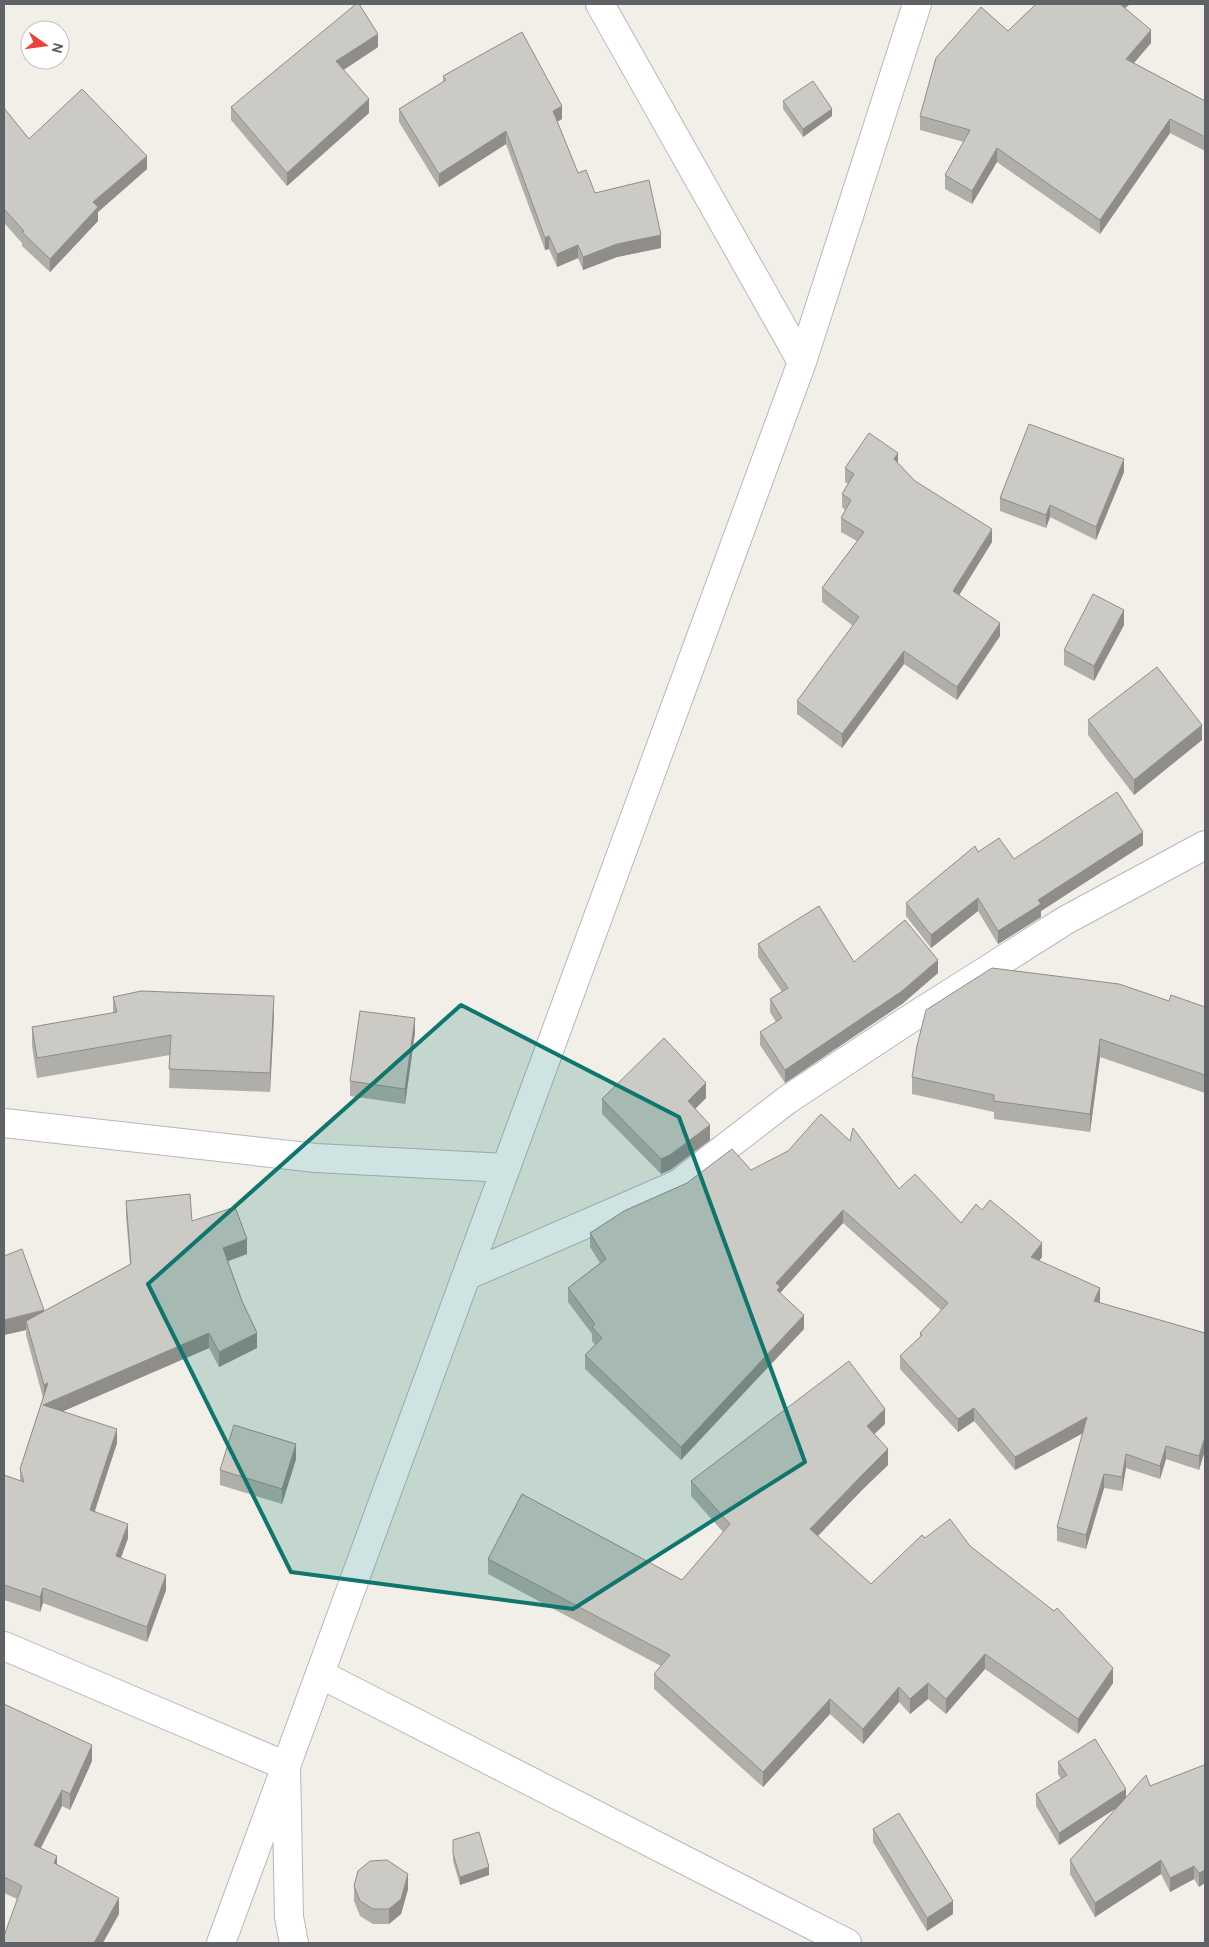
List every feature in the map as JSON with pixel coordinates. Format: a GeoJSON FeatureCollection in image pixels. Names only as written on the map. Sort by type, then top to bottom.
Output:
{"type":"FeatureCollection","features":[{"type":"Feature","properties":{"kind":"street"},"geometry":{"type":"LineString","coordinates":[[600,4],[802,362]]}},
{"type":"Feature","properties":{"kind":"street"},"geometry":{"type":"LineString","coordinates":[[221,1943],[802,362],[917,4]]}},
{"type":"Feature","properties":{"kind":"street"},"geometry":{"type":"LineString","coordinates":[[466,1276],[678,1184],[787,1100],[905,1022],[1066,920],[1205,845]]}},
{"type":"Feature","properties":{"kind":"street"},"geometry":{"type":"LineString","coordinates":[[4,1123],[316,1158],[506,1168]]}},
{"type":"Feature","properties":{"kind":"street"},"geometry":{"type":"LineString","coordinates":[[4,1646],[286,1766]]}},
{"type":"Feature","properties":{"kind":"street"},"geometry":{"type":"LineString","coordinates":[[320,1674],[848,1943]]}},
{"type":"Feature","properties":{"kind":"street"},"geometry":{"type":"LineString","coordinates":[[286,1766],[289,1917],[294,1943]]}},
{"type":"Feature","properties":{"kind":"highlighted area"},"geometry":{"type":"Polygon","coordinates":[[[461,1005],[679,1117],[805,1462],[573,1609],[291,1572],[148,1284],[461,1005]]]}},
{"type":"Feature","properties":{"kind":"building"},"geometry":{"type":"Polygon","coordinates":[[[356,4],[359,4],[378,34],[336,61],[369,99],[287,173],[231,107],[356,4]]]}},
{"type":"Feature","properties":{"kind":"building"},"geometry":{"type":"Polygon","coordinates":[[[1036,4],[1120,4],[1151,30],[1126,59],[1205,101],[1205,137],[1170,119],[1100,220],[997,148],[972,191],[945,175],[970,130],[920,116],[936,58],[981,7],[1008,31],[1036,4]]]}},
{"type":"Feature","properties":{"kind":"building"},"geometry":{"type":"Polygon","coordinates":[[[522,32],[562,106],[553,111],[578,173],[586,170],[595,193],[649,180],[661,235],[617,244],[583,257],[578,245],[557,254],[549,236],[545,238],[506,131],[439,174],[399,109],[446,80],[443,76],[522,32]]]}},
{"type":"Feature","properties":{"kind":"building"},"geometry":{"type":"Polygon","coordinates":[[[813,81],[832,109],[803,129],[783,101],[813,81]]]}},
{"type":"Feature","properties":{"kind":"building"},"geometry":{"type":"Polygon","coordinates":[[[82,89],[147,156],[93,202],[98,207],[50,259],[22,232],[24,231],[4,209],[4,108],[29,139],[82,89]]]}},
{"type":"Feature","properties":{"kind":"building"},"geometry":{"type":"Polygon","coordinates":[[[1029,424],[1124,459],[1096,527],[1050,505],[1046,515],[1000,498],[1029,424]]]}},
{"type":"Feature","properties":{"kind":"building"},"geometry":{"type":"Polygon","coordinates":[[[869,433],[898,453],[894,459],[915,481],[992,529],[953,591],[1000,623],[957,687],[904,651],[842,734],[797,701],[859,617],[822,588],[864,532],[841,518],[851,500],[842,494],[854,474],[845,468],[869,433]]]}},
{"type":"Feature","properties":{"kind":"building"},"geometry":{"type":"Polygon","coordinates":[[[1093,594],[1124,610],[1094,666],[1064,650],[1093,594]]]}},
{"type":"Feature","properties":{"kind":"building"},"geometry":{"type":"Polygon","coordinates":[[[1157,667],[1202,725],[1134,780],[1088,720],[1157,667]]]}},
{"type":"Feature","properties":{"kind":"building"},"geometry":{"type":"Polygon","coordinates":[[[1117,792],[1143,832],[1038,900],[1041,904],[998,931],[978,898],[931,935],[906,903],[975,846],[978,852],[999,838],[1014,859],[1117,792]]]}},
{"type":"Feature","properties":{"kind":"building"},"geometry":{"type":"Polygon","coordinates":[[[819,906],[854,962],[905,920],[938,960],[902,991],[785,1070],[760,1032],[782,1018],[770,999],[788,988],[758,944],[819,906]]]}},
{"type":"Feature","properties":{"kind":"building"},"geometry":{"type":"Polygon","coordinates":[[[992,968],[1119,984],[1169,1001],[1171,995],[1205,1007],[1205,1075],[1100,1039],[1090,1114],[994,1101],[994,1095],[912,1077],[926,1010],[992,968]]]}},
{"type":"Feature","properties":{"kind":"building"},"geometry":{"type":"Polygon","coordinates":[[[141,991],[274,996],[270,1073],[169,1069],[171,1035],[37,1058],[32,1027],[117,1012],[113,997],[141,991]]]}},
{"type":"Feature","properties":{"kind":"building"},"geometry":{"type":"Polygon","coordinates":[[[360,1011],[415,1018],[405,1089],[350,1081],[360,1011]]]}},
{"type":"Feature","properties":{"kind":"building"},"geometry":{"type":"Polygon","coordinates":[[[664,1038],[706,1083],[688,1101],[710,1125],[670,1155],[661,1159],[602,1099],[664,1038]]]}},
{"type":"Feature","properties":{"kind":"building"},"geometry":{"type":"Polygon","coordinates":[[[821,1114],[850,1141],[853,1128],[899,1189],[915,1174],[961,1223],[976,1204],[982,1210],[990,1200],[1042,1243],[1031,1257],[1100,1288],[1094,1301],[1205,1333],[1205,1437],[1199,1456],[1166,1446],[1160,1466],[1126,1454],[1122,1477],[1104,1474],[1086,1535],[1057,1527],[1087,1417],[1015,1457],[974,1408],[958,1419],[900,1356],[922,1335],[920,1333],[948,1303],[843,1210],[776,1283],[780,1287],[777,1290],[804,1315],[681,1447],[585,1355],[602,1338],[592,1327],[595,1324],[568,1288],[606,1259],[590,1233],[624,1211],[687,1183],[732,1149],[751,1170],[788,1151],[821,1114]]]}},
{"type":"Feature","properties":{"kind":"building"},"geometry":{"type":"Polygon","coordinates":[[[190,1194],[192,1221],[235,1207],[247,1239],[223,1248],[242,1301],[257,1333],[219,1352],[209,1333],[43,1405],[117,1429],[90,1510],[128,1524],[116,1556],[166,1575],[147,1627],[43,1588],[40,1597],[4,1585],[4,1475],[24,1482],[20,1469],[48,1383],[44,1385],[26,1321],[131,1264],[126,1201],[190,1194]]]}},
{"type":"Feature","properties":{"kind":"building"},"geometry":{"type":"Polygon","coordinates":[[[22,1249],[44,1310],[4,1320],[4,1256],[22,1249]]]}},
{"type":"Feature","properties":{"kind":"building"},"geometry":{"type":"Polygon","coordinates":[[[849,1361],[885,1409],[867,1426],[888,1449],[810,1529],[871,1584],[922,1535],[925,1538],[950,1519],[970,1546],[1054,1611],[1057,1608],[1113,1668],[1078,1719],[985,1654],[946,1699],[928,1683],[910,1699],[899,1687],[863,1729],[830,1699],[763,1772],[654,1674],[670,1655],[488,1559],[522,1494],[682,1580],[730,1524],[691,1481],[849,1361]]]}},
{"type":"Feature","properties":{"kind":"building"},"geometry":{"type":"Polygon","coordinates":[[[234,1425],[296,1444],[282,1489],[220,1470],[234,1425]]]}},
{"type":"Feature","properties":{"kind":"building"},"geometry":{"type":"Polygon","coordinates":[[[4,1704],[92,1745],[70,1794],[62,1790],[34,1845],[57,1856],[54,1863],[119,1898],[94,1943],[4,1943],[4,1936],[22,1886],[4,1877],[4,1704]]]}},
{"type":"Feature","properties":{"kind":"building"},"geometry":{"type":"Polygon","coordinates":[[[1095,1739],[1126,1789],[1059,1833],[1036,1794],[1067,1775],[1058,1762],[1095,1739]]]}},
{"type":"Feature","properties":{"kind":"building"},"geometry":{"type":"Polygon","coordinates":[[[1204,1765],[1205,1870],[1199,1873],[1194,1866],[1170,1878],[1161,1860],[1095,1903],[1070,1860],[1146,1775],[1150,1786],[1204,1765]]]}},
{"type":"Feature","properties":{"kind":"building"},"geometry":{"type":"Polygon","coordinates":[[[899,1813],[953,1901],[927,1918],[873,1829],[899,1813]]]}},
{"type":"Feature","properties":{"kind":"building"},"geometry":{"type":"Polygon","coordinates":[[[479,1832],[489,1867],[460,1877],[453,1854],[453,1840],[479,1832]]]}},
{"type":"Feature","properties":{"kind":"building"},"geometry":{"type":"Polygon","coordinates":[[[387,1860],[408,1874],[401,1899],[389,1909],[373,1909],[360,1901],[354,1886],[358,1871],[370,1861],[387,1860]]]}}]}
